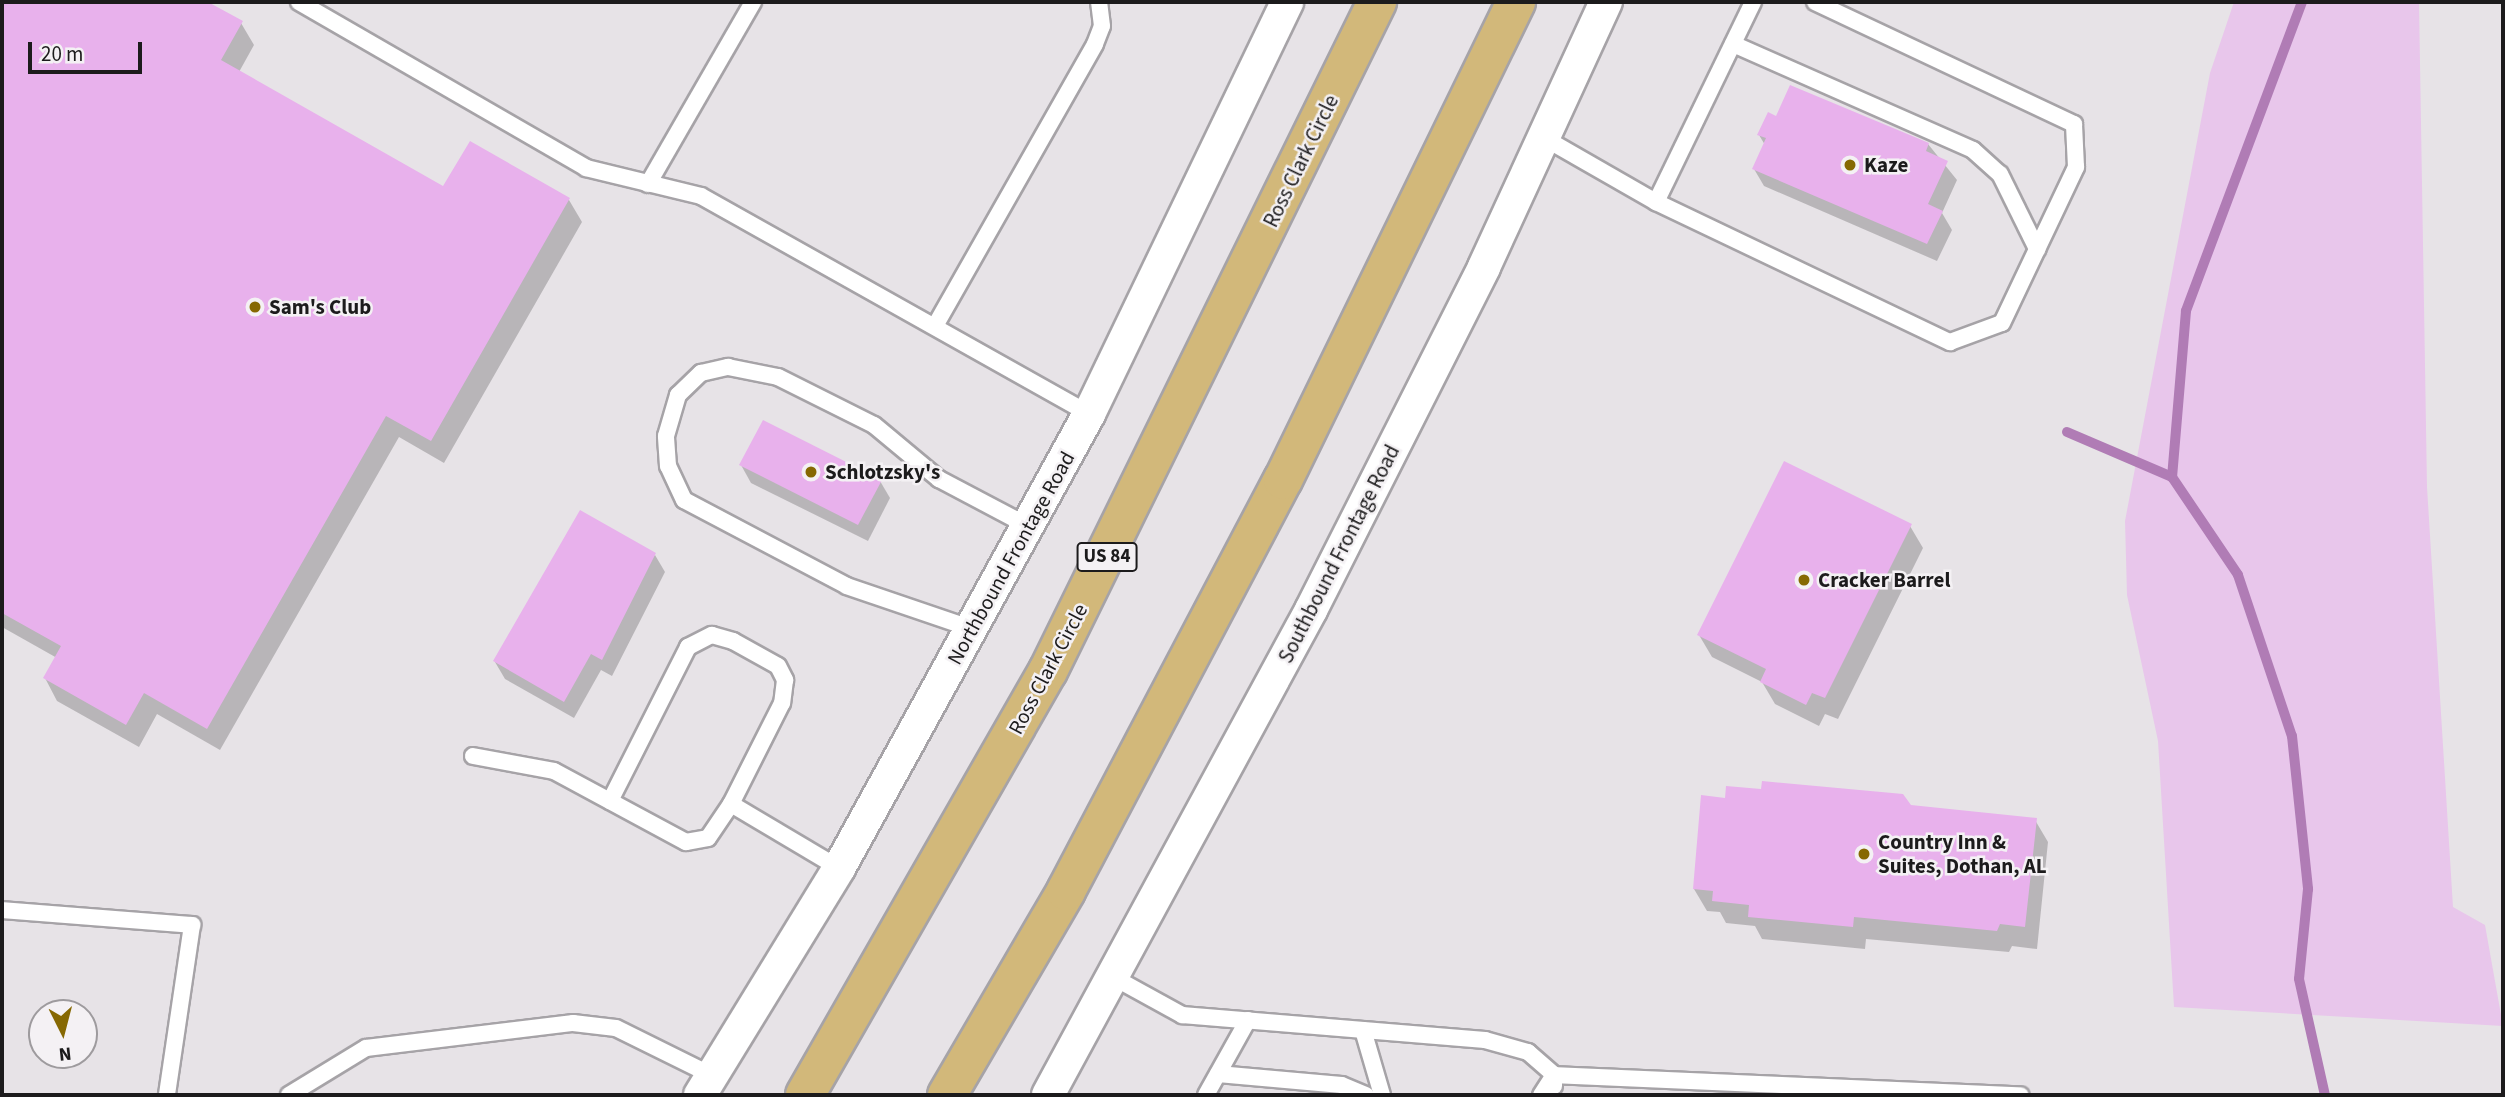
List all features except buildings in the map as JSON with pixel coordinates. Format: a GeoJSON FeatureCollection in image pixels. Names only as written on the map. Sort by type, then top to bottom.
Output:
{"type":"FeatureCollection","features":[{"type":"Feature","properties":{"kind":"highway","name":"Ross Clark Circle"},"geometry":{"type":"LineString","coordinates":[[805,1095],[1048,671],[1377,2]]}},
{"type":"Feature","properties":{"kind":"highway"},"geometry":{"type":"LineString","coordinates":[[947,1095],[1066,891],[1283,480],[1516,2]]}},
{"type":"Feature","properties":{"kind":"street","name":"Northbound Frontage Road"},"geometry":{"type":"LineString","coordinates":[[706,1086],[839,868],[1089,414],[1287,2]]}},
{"type":"Feature","properties":{"kind":"street","name":"Southbound Frontage Road"},"geometry":{"type":"LineString","coordinates":[[1048,1095],[1115,978],[1311,610],[1546,139],[1606,2]]}},
{"type":"Feature","properties":{"kind":"lane"},"geometry":{"type":"LineString","coordinates":[[299,2],[586,168],[701,196],[1089,414]]}},
{"type":"Feature","properties":{"kind":"lane"},"geometry":{"type":"LineString","coordinates":[[648,184],[753,2]]}},
{"type":"Feature","properties":{"kind":"lane"},"geometry":{"type":"LineString","coordinates":[[934,326],[1095,44],[1102,26],[1099,2]]}},
{"type":"Feature","properties":{"kind":"lane"},"geometry":{"type":"LineString","coordinates":[[1656,202],[1753,2]]}},
{"type":"Feature","properties":{"kind":"lane"},"geometry":{"type":"LineString","coordinates":[[1546,139],[1656,202],[1950,342],[2002,323],[2076,167],[2074,124],[1815,2]]}},
{"type":"Feature","properties":{"kind":"lane"},"geometry":{"type":"LineString","coordinates":[[1733,44],[1973,150],[2000,174],[2037,248]]}},
{"type":"Feature","properties":{"kind":"lane"},"geometry":{"type":"LineString","coordinates":[[973,629],[847,586],[684,500],[668,466],[666,436],[678,395],[701,373],[728,367],[778,377],[874,425],[939,479],[1028,526]]}},
{"type":"Feature","properties":{"kind":"lane"},"geometry":{"type":"LineString","coordinates":[[473,756],[554,771],[686,842],[708,838],[731,804],[782,703],[785,680],[778,666],[712,635],[688,647],[610,800]]}},
{"type":"Feature","properties":{"kind":"lane"},"geometry":{"type":"LineString","coordinates":[[731,804],[839,868]]}},
{"type":"Feature","properties":{"kind":"lane"},"geometry":{"type":"LineString","coordinates":[[2,910],[192,926],[167,1095]]}},
{"type":"Feature","properties":{"kind":"lane"},"geometry":{"type":"LineString","coordinates":[[1115,978],[1182,1014],[1485,1040],[1528,1052],[1555,1075],[2021,1095]]}},
{"type":"Feature","properties":{"kind":"lane"},"geometry":{"type":"LineString","coordinates":[[1206,1095],[1248,1020]]}},
{"type":"Feature","properties":{"kind":"lane"},"geometry":{"type":"LineString","coordinates":[[289,1095],[366,1048],[573,1024],[616,1028],[706,1086]]}},
{"type":"Feature","properties":{"kind":"lane"},"geometry":{"type":"LineString","coordinates":[[1363,1030],[1381,1095]]}},
{"type":"Feature","properties":{"kind":"lane"},"geometry":{"type":"LineString","coordinates":[[1218,1074],[1342,1085],[1366,1095]]}},
{"type":"Feature","properties":{"kind":"lane"},"geometry":{"type":"LineString","coordinates":[[1541,1095],[1555,1075]]}},
{"type":"Feature","properties":{"kind":"lane"},"geometry":{"type":"LineString","coordinates":[[1554,1095],[1555,1075]]}},
{"type":"Feature","properties":{"kind":"shaded area"},"geometry":{"type":"Polygon","coordinates":[[[2234,2],[2419,2],[2427,487],[2453,907],[2485,925],[2503,1026],[2174,1007],[2158,741],[2127,595],[2125,521],[2210,73],[2234,2]]]}},
{"type":"Feature","properties":{"kind":"waterway"},"geometry":{"type":"LineString","coordinates":[[2302,2],[2186,311],[2172,477],[2238,575],[2292,736],[2308,889],[2299,979],[2325,1095]]}},
{"type":"Feature","properties":{"kind":"waterway"},"geometry":{"type":"LineString","coordinates":[[2067,432],[2172,477]]}},
{"type":"Feature","properties":{"kind":"place","name":"Kaze"},"geometry":{"type":"Point","coordinates":[1850,165]}},
{"type":"Feature","properties":{"kind":"place","name":"Sam's Club"},"geometry":{"type":"Point","coordinates":[255,307]}},
{"type":"Feature","properties":{"kind":"place","name":"Schlotzsky's"},"geometry":{"type":"Point","coordinates":[811,472]}},
{"type":"Feature","properties":{"kind":"place","name":"Cracker Barrel"},"geometry":{"type":"Point","coordinates":[1804,580]}},
{"type":"Feature","properties":{"kind":"place","name":"Country Inn & Suites, Dothan, AL"},"geometry":{"type":"Point","coordinates":[1864,854]}}]}
